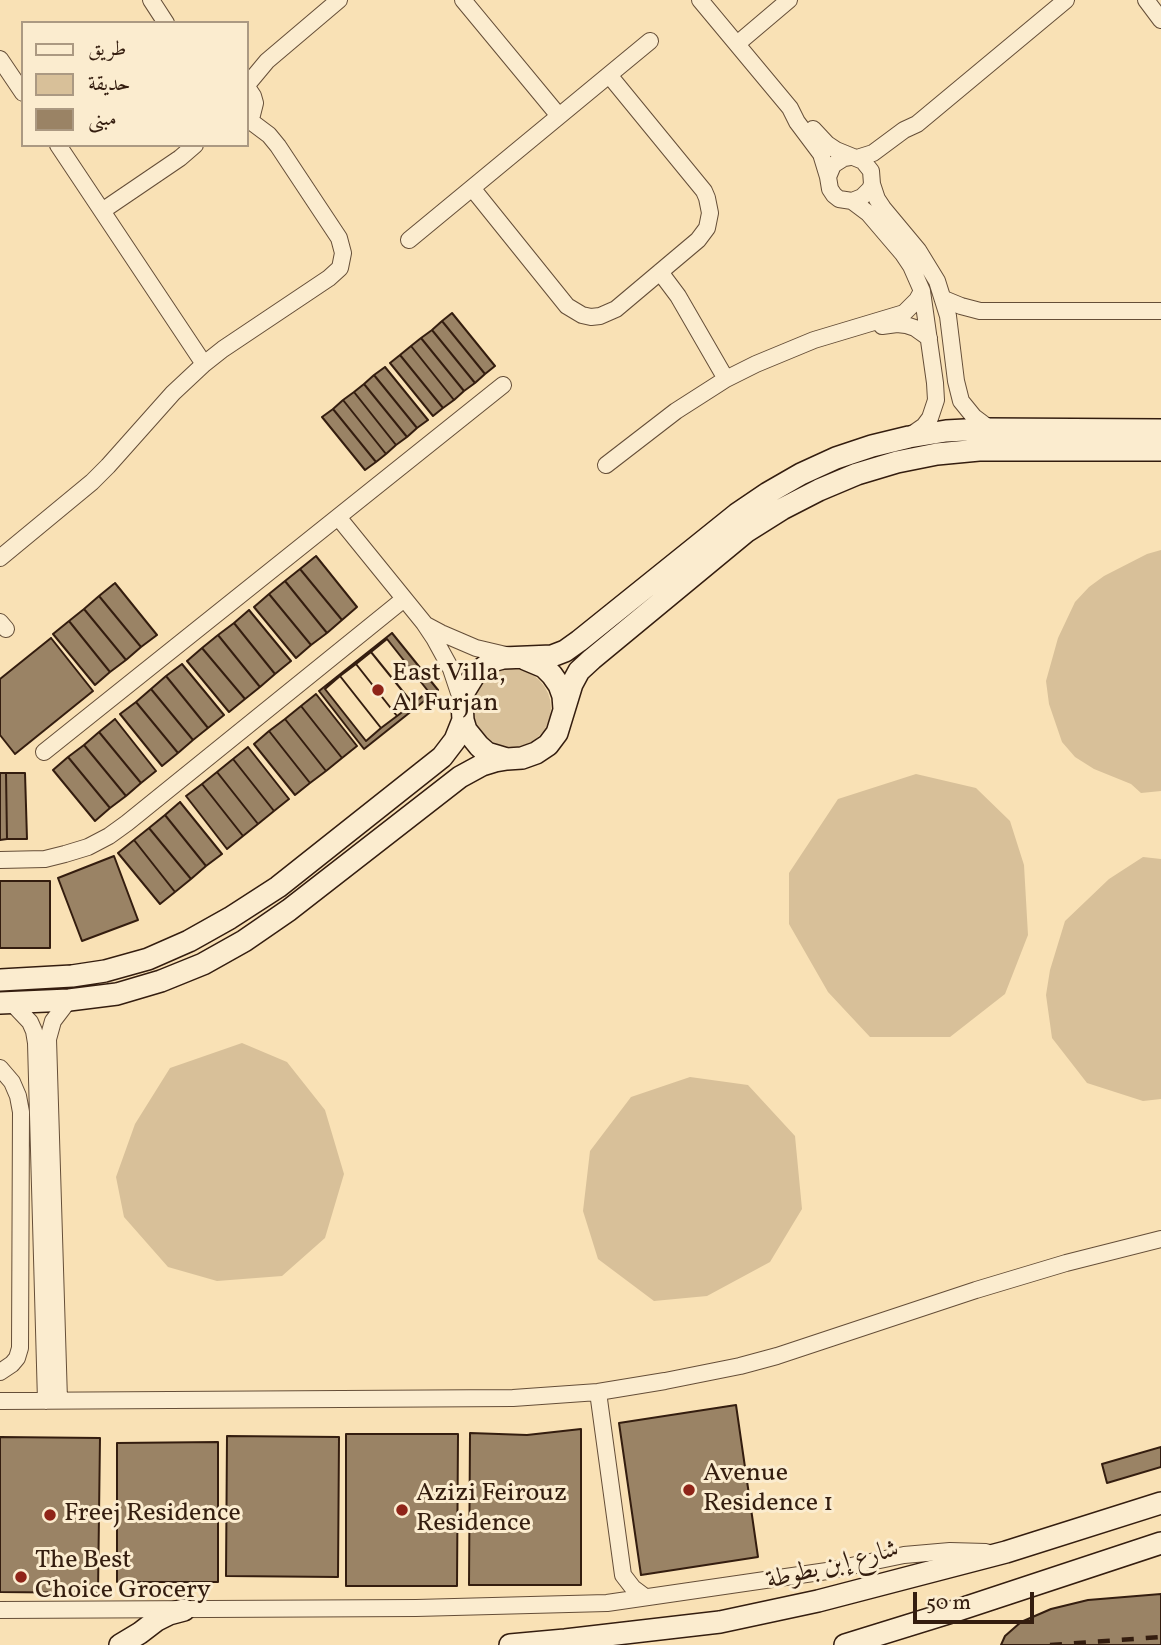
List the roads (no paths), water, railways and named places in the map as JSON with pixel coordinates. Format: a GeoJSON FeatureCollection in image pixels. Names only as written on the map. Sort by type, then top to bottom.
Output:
{"type":"FeatureCollection","features":[{"type":"Feature","properties":{"kind":"street"},"geometry":{"type":"LineString","coordinates":[[151,0],[165,21]]}},
{"type":"Feature","properties":{"kind":"street"},"geometry":{"type":"LineString","coordinates":[[248,85],[273,55],[339,0]]}},
{"type":"Feature","properties":{"kind":"street"},"geometry":{"type":"LineString","coordinates":[[463,0],[559,116]]}},
{"type":"Feature","properties":{"kind":"street"},"geometry":{"type":"LineString","coordinates":[[700,0],[790,108],[827,144],[867,165],[877,199],[930,266],[937,281],[944,299],[961,401],[974,417],[990,429]]}},
{"type":"Feature","properties":{"kind":"street"},"geometry":{"type":"LineString","coordinates":[[737,44],[789,0]]}},
{"type":"Feature","properties":{"kind":"street"},"geometry":{"type":"LineString","coordinates":[[790,108],[821,154],[830,190],[839,199],[857,200],[867,194],[883,158],[917,124],[1066,0]]}},
{"type":"Feature","properties":{"kind":"street"},"geometry":{"type":"LineString","coordinates":[[1146,0],[1161,20]]}},
{"type":"Feature","properties":{"kind":"street"},"geometry":{"type":"LineString","coordinates":[[409,240],[650,41]]}},
{"type":"Feature","properties":{"kind":"street"},"geometry":{"type":"LineString","coordinates":[[0,60],[21,90]]}},
{"type":"Feature","properties":{"kind":"street"},"geometry":{"type":"LineString","coordinates":[[472,188],[567,306],[582,315],[600,316],[608,313],[660,272],[703,235],[710,213],[707,198],[609,75]]}},
{"type":"Feature","properties":{"kind":"street"},"geometry":{"type":"LineString","coordinates":[[0,558],[92,482],[173,393],[204,364],[335,274],[344,253],[339,238],[278,146],[269,135],[248,121],[255,103],[248,87]]}},
{"type":"Feature","properties":{"kind":"street"},"geometry":{"type":"LineString","coordinates":[[828,177],[829,170],[838,160],[873,153],[904,130],[917,124]]}},
{"type":"Feature","properties":{"kind":"street"},"geometry":{"type":"LineString","coordinates":[[59,147],[204,364]]}},
{"type":"Feature","properties":{"kind":"street"},"geometry":{"type":"LineString","coordinates":[[102,211],[193,147]]}},
{"type":"Feature","properties":{"kind":"street"},"geometry":{"type":"LineString","coordinates":[[852,201],[868,213],[903,254],[922,291],[935,391],[933,409],[924,426],[908,437]]}},
{"type":"Feature","properties":{"kind":"street"},"geometry":{"type":"LineString","coordinates":[[660,272],[678,296],[726,379]]}},
{"type":"Feature","properties":{"kind":"street"},"geometry":{"type":"LineString","coordinates":[[607,465],[676,411],[726,379],[814,340],[904,313],[922,291]]}},
{"type":"Feature","properties":{"kind":"street"},"geometry":{"type":"LineString","coordinates":[[944,299],[980,312],[1161,311]]}},
{"type":"Feature","properties":{"kind":"street"},"geometry":{"type":"LineString","coordinates":[[950,331],[964,319],[980,312]]}},
{"type":"Feature","properties":{"kind":"street"},"geometry":{"type":"LineString","coordinates":[[855,329],[906,325],[915,328],[930,346],[952,350]]}},
{"type":"Feature","properties":{"kind":"street"},"geometry":{"type":"LineString","coordinates":[[44,752],[503,385]]}},
{"type":"Feature","properties":{"kind":"street"},"geometry":{"type":"LineString","coordinates":[[0,980],[72,976],[104,971],[148,959],[189,941],[230,918],[278,887],[442,757],[455,740],[469,682],[483,667],[492,661],[552,656],[565,651],[737,514],[802,474],[836,458],[872,446],[946,431],[1161,430]]}},
{"type":"Feature","properties":{"kind":"street"},"geometry":{"type":"LineString","coordinates":[[6,1003],[69,1000],[117,994],[161,981],[203,964],[244,941],[289,910],[460,777],[482,765],[522,758],[548,745],[558,733],[572,684],[579,671],[747,531],[819,490],[857,474],[937,454],[979,450],[1161,450]]}},
{"type":"Feature","properties":{"kind":"street"},"geometry":{"type":"LineString","coordinates":[[338,517],[424,623],[443,653],[451,669],[466,730],[487,752],[507,759]]}},
{"type":"Feature","properties":{"kind":"street"},"geometry":{"type":"LineString","coordinates":[[0,860],[55,857],[88,847],[109,836],[404,599]]}},
{"type":"Feature","properties":{"kind":"street"},"geometry":{"type":"LineString","coordinates":[[424,623],[476,648],[518,657],[544,667],[552,675],[563,696],[563,719]]}},
{"type":"Feature","properties":{"kind":"street"},"geometry":{"type":"LineString","coordinates":[[52,1401],[48,1039],[53,1021],[69,1000]]}},
{"type":"Feature","properties":{"kind":"street"},"geometry":{"type":"LineString","coordinates":[[6,1003],[30,1021],[36,1043],[52,1401]]}},
{"type":"Feature","properties":{"kind":"street"},"geometry":{"type":"LineString","coordinates":[[0,1068],[12,1082],[18,1096],[20,1112],[20,1348],[12,1364],[0,1372]]}},
{"type":"Feature","properties":{"kind":"street"},"geometry":{"type":"LineString","coordinates":[[0,1401],[513,1398],[598,1392],[665,1381],[777,1356],[1021,1276],[1161,1239]]}},
{"type":"Feature","properties":{"kind":"street"},"geometry":{"type":"LineString","coordinates":[[598,1392],[623,1575],[645,1598]]}},
{"type":"Feature","properties":{"kind":"street","name":"شارع إبن بطوطة"},"geometry":{"type":"LineString","coordinates":[[510,1645],[720,1622],[818,1601],[1006,1552],[1161,1503]]}},
{"type":"Feature","properties":{"kind":"street"},"geometry":{"type":"LineString","coordinates":[[845,1645],[1161,1543]]}},
{"type":"Feature","properties":{"kind":"street"},"geometry":{"type":"LineString","coordinates":[[0,1610],[416,1608],[607,1603],[827,1571],[904,1555],[950,1551],[1006,1552]]}},
{"type":"Feature","properties":{"kind":"street"},"geometry":{"type":"LineString","coordinates":[[607,1603],[623,1575]]}},
{"type":"Feature","properties":{"kind":"street"},"geometry":{"type":"LineString","coordinates":[[120,1645],[157,1620],[184,1610]]}},
{"type":"Feature","properties":{"kind":"street"},"geometry":{"type":"LineString","coordinates":[[645,1645],[720,1622]]}},
{"type":"Feature","properties":{"kind":"railway"},"geometry":{"type":"LineString","coordinates":[[1050,1645],[1161,1637]]}},
{"type":"Feature","properties":{"kind":"place","name":"East Villa, Al Furjan"},"geometry":{"type":"Point","coordinates":[378,690]}},
{"type":"Feature","properties":{"kind":"place","name":"Avenue Residence 1"},"geometry":{"type":"Point","coordinates":[689,1490]}},
{"type":"Feature","properties":{"kind":"place","name":"Azizi Feirouz Residence"},"geometry":{"type":"Point","coordinates":[402,1510]}},
{"type":"Feature","properties":{"kind":"place","name":"Freej Residence"},"geometry":{"type":"Point","coordinates":[50,1515]}},
{"type":"Feature","properties":{"kind":"place","name":"The Best Choice Grocery"},"geometry":{"type":"Point","coordinates":[21,1577]}}]}
